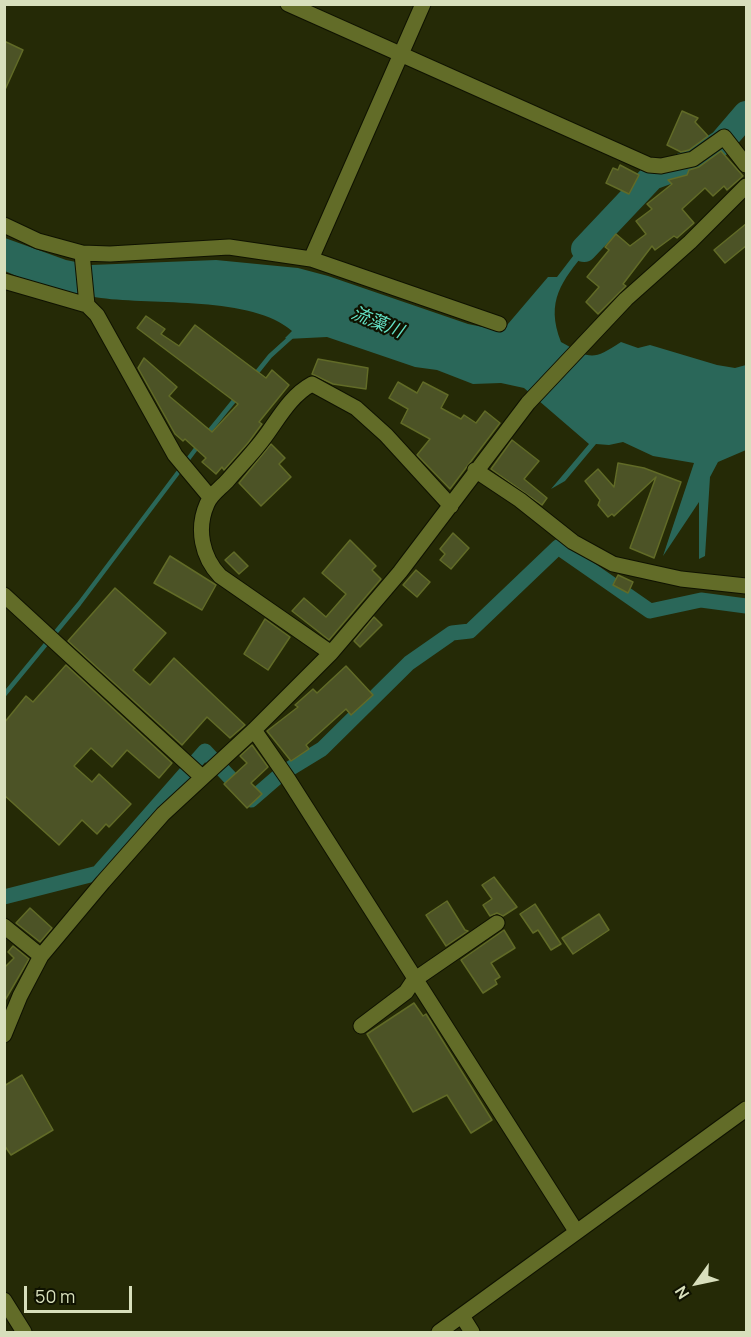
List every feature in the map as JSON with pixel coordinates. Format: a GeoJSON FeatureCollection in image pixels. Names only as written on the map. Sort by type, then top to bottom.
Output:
{"type":"FeatureCollection","features":[{"type":"Feature","properties":{"kind":"street"},"geometry":{"type":"LineString","coordinates":[[288,4],[649,165],[662,166],[693,159],[727,142],[747,165]]}},
{"type":"Feature","properties":{"kind":"street"},"geometry":{"type":"LineString","coordinates":[[311,259],[423,4]]}},
{"type":"Feature","properties":{"kind":"street"},"geometry":{"type":"LineString","coordinates":[[4,1035],[41,956],[163,814],[254,730],[331,653],[400,572],[528,403],[626,299],[690,242],[747,186]]}},
{"type":"Feature","properties":{"kind":"street"},"geometry":{"type":"LineString","coordinates":[[4,225],[38,241],[82,256],[229,248],[311,259],[499,324]]}},
{"type":"Feature","properties":{"kind":"street"},"geometry":{"type":"LineString","coordinates":[[82,256],[87,302],[97,315],[175,456],[210,497]]}},
{"type":"Feature","properties":{"kind":"street"},"geometry":{"type":"LineString","coordinates":[[4,281],[87,302]]}},
{"type":"Feature","properties":{"kind":"street"},"geometry":{"type":"LineString","coordinates":[[331,653],[220,576],[210,566],[203,549],[202,525],[210,497],[224,486],[263,440],[298,392],[312,384],[356,408],[386,435],[451,506]]}},
{"type":"Feature","properties":{"kind":"street"},"geometry":{"type":"LineString","coordinates":[[476,470],[520,500],[573,542],[613,564],[681,579],[747,586]]}},
{"type":"Feature","properties":{"kind":"street"},"geometry":{"type":"LineString","coordinates":[[4,595],[204,775]]}},
{"type":"Feature","properties":{"kind":"street"},"geometry":{"type":"LineString","coordinates":[[254,730],[284,773],[576,1231]]}},
{"type":"Feature","properties":{"kind":"street"},"geometry":{"type":"LineString","coordinates":[[361,1026],[406,992],[414,980],[497,923]]}},
{"type":"Feature","properties":{"kind":"street"},"geometry":{"type":"LineString","coordinates":[[4,926],[41,956]]}},
{"type":"Feature","properties":{"kind":"street"},"geometry":{"type":"LineString","coordinates":[[4,1010],[19,999]]}},
{"type":"Feature","properties":{"kind":"street"},"geometry":{"type":"LineString","coordinates":[[439,1332],[747,1108]]}},
{"type":"Feature","properties":{"kind":"street"},"geometry":{"type":"LineString","coordinates":[[4,1300],[24,1332]]}},
{"type":"Feature","properties":{"kind":"street"},"geometry":{"type":"LineString","coordinates":[[462,1316],[472,1332]]}},
{"type":"Feature","properties":{"kind":"water","name":"流藻川"},"geometry":{"type":"Polygon","coordinates":[[[5,238],[66,260],[91,265],[216,260],[298,268],[468,324],[502,331],[548,277],[557,277],[580,247],[587,250],[564,282],[556,303],[556,328],[561,342],[591,356],[604,352],[621,342],[638,348],[650,345],[717,365],[735,368],[746,365],[746,450],[718,462],[710,477],[705,556],[699,559],[699,502],[663,556],[694,463],[653,456],[623,442],[609,445],[596,444],[565,481],[551,489],[589,444],[524,388],[501,383],[473,384],[437,370],[415,367],[327,337],[287,339],[285,338],[292,331],[275,320],[253,312],[201,304],[101,298],[52,288],[5,271],[5,238]]]}},
{"type":"Feature","properties":{"kind":"building"},"geometry":{"type":"Polygon","coordinates":[[[4,41],[23,50],[4,92],[4,41]]]}},
{"type":"Feature","properties":{"kind":"building"},"geometry":{"type":"Polygon","coordinates":[[[682,111],[698,118],[695,122],[708,136],[689,150],[681,152],[667,145],[682,111]]]}},
{"type":"Feature","properties":{"kind":"building"},"geometry":{"type":"Polygon","coordinates":[[[721,151],[743,176],[727,190],[724,186],[713,196],[705,188],[682,209],[694,223],[677,238],[674,236],[655,250],[652,246],[623,284],[626,286],[598,314],[586,302],[599,287],[587,277],[609,250],[605,247],[616,234],[630,246],[646,234],[636,221],[652,209],[647,204],[672,184],[668,180],[687,175],[689,170],[699,167],[721,151]]]}},
{"type":"Feature","properties":{"kind":"building"},"geometry":{"type":"Polygon","coordinates":[[[620,165],[639,175],[629,194],[606,183],[613,168],[618,170],[620,165]]]}},
{"type":"Feature","properties":{"kind":"building"},"geometry":{"type":"Polygon","coordinates":[[[747,223],[747,245],[725,263],[714,250],[747,223]]]}},
{"type":"Feature","properties":{"kind":"building"},"geometry":{"type":"Polygon","coordinates":[[[146,316],[165,329],[161,334],[179,346],[195,325],[266,378],[272,370],[289,385],[259,422],[262,424],[248,443],[224,470],[222,467],[216,474],[202,462],[206,458],[185,439],[183,441],[175,434],[138,368],[144,358],[177,387],[169,396],[212,432],[238,404],[137,328],[146,316]]]}},
{"type":"Feature","properties":{"kind":"building"},"geometry":{"type":"Polygon","coordinates":[[[318,359],[368,368],[366,389],[333,384],[312,374],[318,359]]]}},
{"type":"Feature","properties":{"kind":"building"},"geometry":{"type":"Polygon","coordinates":[[[398,382],[417,393],[423,382],[448,395],[441,408],[461,419],[464,415],[476,423],[485,411],[500,423],[450,489],[417,455],[430,439],[401,423],[408,409],[389,398],[398,382]]]}},
{"type":"Feature","properties":{"kind":"building"},"geometry":{"type":"Polygon","coordinates":[[[512,440],[539,461],[524,479],[547,498],[542,505],[491,469],[512,440]]]}},
{"type":"Feature","properties":{"kind":"building"},"geometry":{"type":"Polygon","coordinates":[[[271,444],[285,458],[279,464],[291,477],[261,506],[239,483],[271,444]]]}},
{"type":"Feature","properties":{"kind":"building"},"geometry":{"type":"Polygon","coordinates":[[[618,463],[644,468],[681,482],[654,558],[630,548],[656,477],[614,516],[612,514],[608,517],[598,505],[600,500],[585,481],[598,469],[614,487],[618,463]]]}},
{"type":"Feature","properties":{"kind":"building"},"geometry":{"type":"Polygon","coordinates":[[[453,533],[469,548],[451,569],[440,560],[445,554],[440,549],[453,533]]]}},
{"type":"Feature","properties":{"kind":"building"},"geometry":{"type":"Polygon","coordinates":[[[350,540],[376,566],[372,570],[381,579],[329,640],[292,611],[304,598],[326,617],[346,594],[322,573],[350,540]]]}},
{"type":"Feature","properties":{"kind":"building"},"geometry":{"type":"Polygon","coordinates":[[[234,552],[248,566],[239,574],[225,560],[234,552]]]}},
{"type":"Feature","properties":{"kind":"building"},"geometry":{"type":"Polygon","coordinates":[[[170,556],[216,585],[202,610],[154,583],[170,556]]]}},
{"type":"Feature","properties":{"kind":"building"},"geometry":{"type":"Polygon","coordinates":[[[416,570],[430,582],[417,597],[403,585],[416,570]]]}},
{"type":"Feature","properties":{"kind":"building"},"geometry":{"type":"Polygon","coordinates":[[[618,575],[633,582],[628,593],[613,585],[618,575]]]}},
{"type":"Feature","properties":{"kind":"building"},"geometry":{"type":"Polygon","coordinates":[[[115,588],[166,633],[133,670],[150,685],[174,658],[245,725],[230,738],[207,717],[182,745],[68,641],[115,588]]]}},
{"type":"Feature","properties":{"kind":"building"},"geometry":{"type":"Polygon","coordinates":[[[374,617],[382,625],[360,647],[354,641],[374,617]]]}},
{"type":"Feature","properties":{"kind":"building"},"geometry":{"type":"Polygon","coordinates":[[[265,619],[290,637],[268,670],[244,654],[265,619]]]}},
{"type":"Feature","properties":{"kind":"building"},"geometry":{"type":"Polygon","coordinates":[[[66,665],[172,763],[159,778],[127,750],[112,767],[91,748],[74,766],[92,782],[99,774],[131,804],[109,827],[106,824],[97,834],[82,820],[59,845],[4,795],[4,723],[26,696],[33,702],[66,665]]]}},
{"type":"Feature","properties":{"kind":"building"},"geometry":{"type":"Polygon","coordinates":[[[346,666],[373,695],[351,715],[346,709],[306,745],[309,749],[291,761],[267,731],[298,707],[295,705],[313,689],[317,693],[346,666]]]}},
{"type":"Feature","properties":{"kind":"building"},"geometry":{"type":"Polygon","coordinates":[[[252,745],[268,767],[251,783],[262,794],[247,808],[224,784],[247,763],[240,756],[252,745]]]}},
{"type":"Feature","properties":{"kind":"building"},"geometry":{"type":"Polygon","coordinates":[[[494,877],[517,907],[503,916],[497,913],[490,916],[483,905],[492,899],[482,885],[494,877]]]}},
{"type":"Feature","properties":{"kind":"building"},"geometry":{"type":"Polygon","coordinates":[[[447,901],[465,930],[468,931],[446,946],[426,915],[447,901]]]}},
{"type":"Feature","properties":{"kind":"building"},"geometry":{"type":"Polygon","coordinates":[[[535,904],[561,944],[551,950],[538,930],[533,933],[520,914],[535,904]]]}},
{"type":"Feature","properties":{"kind":"building"},"geometry":{"type":"Polygon","coordinates":[[[30,908],[52,928],[40,942],[16,923],[30,908]]]}},
{"type":"Feature","properties":{"kind":"building"},"geometry":{"type":"Polygon","coordinates":[[[599,914],[609,930],[573,954],[562,938],[599,914]]]}},
{"type":"Feature","properties":{"kind":"building"},"geometry":{"type":"Polygon","coordinates":[[[504,930],[515,948],[491,963],[500,977],[495,980],[497,984],[483,993],[461,960],[504,930]]]}},
{"type":"Feature","properties":{"kind":"building"},"geometry":{"type":"Polygon","coordinates":[[[13,946],[29,959],[4,1002],[4,968],[14,958],[8,952],[13,946]]]}},
{"type":"Feature","properties":{"kind":"building"},"geometry":{"type":"Polygon","coordinates":[[[414,1003],[423,1016],[426,1014],[492,1120],[471,1133],[447,1095],[413,1112],[367,1034],[414,1003]]]}},
{"type":"Feature","properties":{"kind":"building"},"geometry":{"type":"Polygon","coordinates":[[[22,1075],[53,1130],[11,1155],[4,1145],[4,1086],[22,1075]]]}},
{"type":"Feature","properties":{"kind":"waterway"},"geometry":{"type":"LineString","coordinates":[[584,249],[652,177],[690,163],[722,142],[746,114]]}},
{"type":"Feature","properties":{"kind":"waterway"},"geometry":{"type":"LineString","coordinates":[[254,376],[270,356],[291,337]]}},
{"type":"Feature","properties":{"kind":"waterway"},"geometry":{"type":"LineString","coordinates":[[207,434],[237,397]]}},
{"type":"Feature","properties":{"kind":"waterway"},"geometry":{"type":"LineString","coordinates":[[4,695],[79,604],[198,446]]}},
{"type":"Feature","properties":{"kind":"waterway"},"geometry":{"type":"LineString","coordinates":[[4,897],[98,873],[205,751],[251,800],[281,774],[322,749],[409,663],[452,633],[470,631],[558,547],[650,611],[701,600],[746,606]]}}]}
